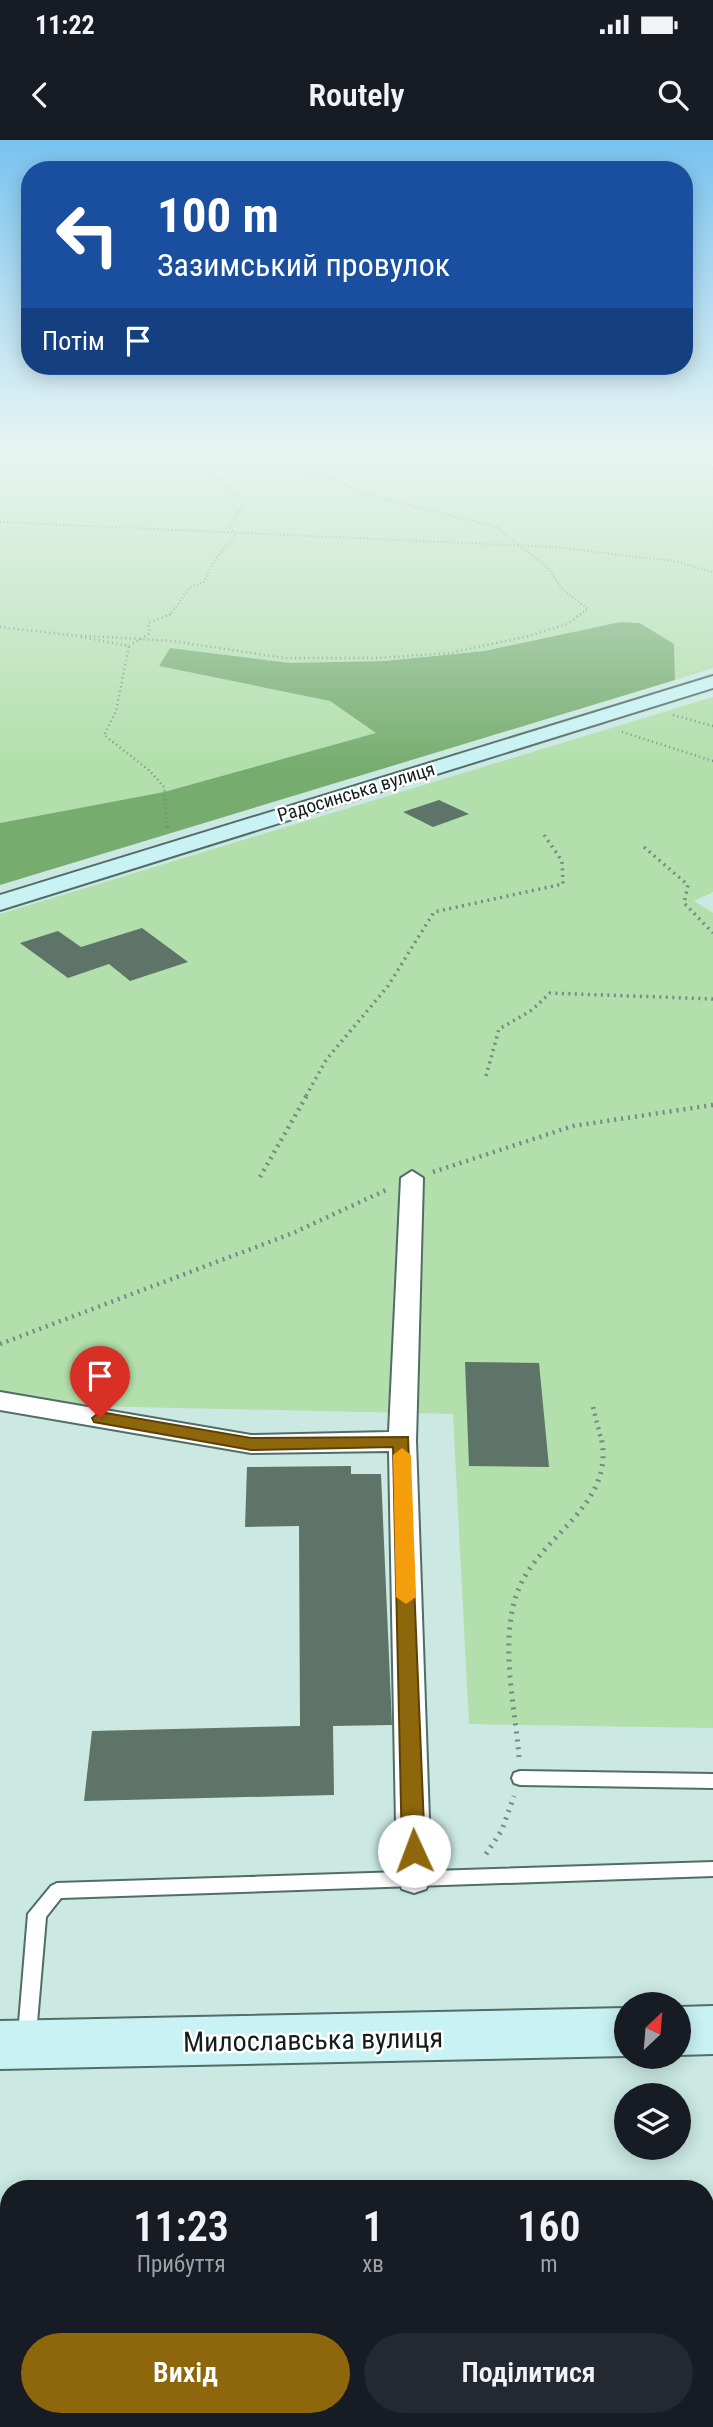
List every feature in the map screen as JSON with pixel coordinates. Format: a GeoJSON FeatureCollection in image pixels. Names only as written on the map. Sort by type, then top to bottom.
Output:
{"type":"FeatureCollection","features":[{"type":"Feature","properties":{"kind":"main road","name":"Радосинська вулиця"},"geometry":{"type":"LineString","coordinates":[[0,903],[713,682]]}},
{"type":"Feature","properties":{"kind":"main road"},"geometry":{"type":"LineString","coordinates":[[691,2031],[713,2031]]}},
{"type":"Feature","properties":{"kind":"main road","name":"Милославська вулиця"},"geometry":{"type":"LineString","coordinates":[[13,2045],[614,2032]]}},
{"type":"Feature","properties":{"kind":"street"},"geometry":{"type":"LineString","coordinates":[[412,1178],[401,1441],[414,1878]]}},
{"type":"Feature","properties":{"kind":"street"},"geometry":{"type":"LineString","coordinates":[[0,1401],[251,1444],[401,1441]]}},
{"type":"Feature","properties":{"kind":"lane"},"geometry":{"type":"LineString","coordinates":[[520,1778],[713,1780]]}},
{"type":"Feature","properties":{"kind":"lane"},"geometry":{"type":"LineString","coordinates":[[13,2045],[37,1914],[57,1891],[713,1869]]}},
{"type":"Feature","properties":{"kind":"path"},"geometry":{"type":"LineString","coordinates":[[67,635],[128,646],[145,638],[150,633],[148,623],[171,614],[189,588],[204,582],[218,556]]}},
{"type":"Feature","properties":{"kind":"path"},"geometry":{"type":"LineString","coordinates":[[0,628],[67,635],[145,638],[284,658],[421,656],[530,636],[567,624],[588,609],[562,589],[557,577],[533,556]]}},
{"type":"Feature","properties":{"kind":"path"},"geometry":{"type":"LineString","coordinates":[[626,556],[674,561],[713,572]]}},
{"type":"Feature","properties":{"kind":"path"},"geometry":{"type":"LineString","coordinates":[[128,646],[116,710],[104,735],[121,752],[158,778],[167,793],[169,850]]}},
{"type":"Feature","properties":{"kind":"path"},"geometry":{"type":"LineString","coordinates":[[704,724],[713,722]]}},
{"type":"Feature","properties":{"kind":"path"},"geometry":{"type":"LineString","coordinates":[[576,724],[618,731],[713,761]]}},
{"type":"Feature","properties":{"kind":"path"},"geometry":{"type":"LineString","coordinates":[[260,1177],[326,1060],[388,986],[434,912],[563,884],[562,861],[542,832]]}},
{"type":"Feature","properties":{"kind":"path"},"geometry":{"type":"LineString","coordinates":[[644,847],[688,885],[684,903],[713,933]]}},
{"type":"Feature","properties":{"kind":"path"},"geometry":{"type":"LineString","coordinates":[[486,1076],[499,1029],[532,1010],[550,993],[713,999]]}},
{"type":"Feature","properties":{"kind":"path"},"geometry":{"type":"LineString","coordinates":[[0,1344],[293,1233],[412,1178],[573,1126],[713,1105]]}},
{"type":"Feature","properties":{"kind":"path"},"geometry":{"type":"LineString","coordinates":[[472,1875],[502,1830],[520,1778],[511,1626],[521,1581],[545,1545],[590,1501],[604,1464],[593,1407]]}},
{"type":"Feature","properties":{"kind":"green space"},"geometry":{"type":"Polygon","coordinates":[[[0,556],[713,556],[713,668],[675,680],[674,644],[641,623],[620,622],[484,651],[385,661],[289,663],[170,648],[159,666],[330,701],[377,733],[164,792],[0,823],[0,556]]]}},
{"type":"Feature","properties":{"kind":"green space"},"geometry":{"type":"Polygon","coordinates":[[[620,622],[640,623],[674,644],[675,680],[0,885],[0,823],[164,792],[376,733],[330,701],[159,666],[170,648],[289,663],[385,661],[484,651],[620,622]]]}},
{"type":"Feature","properties":{"kind":"green space"},"geometry":{"type":"Polygon","coordinates":[[[713,697],[713,892],[694,901],[713,913],[713,1728],[469,1724],[453,1414],[0,1404],[0,914],[713,697]]]}},
{"type":"Feature","properties":{"kind":"building"},"geometry":{"type":"Polygon","coordinates":[[[439,800],[469,814],[433,827],[403,812],[439,800]]]}},
{"type":"Feature","properties":{"kind":"building"},"geometry":{"type":"Polygon","coordinates":[[[142,928],[188,962],[130,981],[109,964],[68,978],[20,943],[58,931],[81,947],[142,928]]]}},
{"type":"Feature","properties":{"kind":"building"},"geometry":{"type":"Polygon","coordinates":[[[465,1362],[539,1363],[549,1467],[469,1466],[465,1362]]]}},
{"type":"Feature","properties":{"kind":"building"},"geometry":{"type":"Polygon","coordinates":[[[351,1466],[351,1474],[381,1474],[392,1725],[333,1726],[334,1795],[84,1801],[92,1731],[300,1726],[299,1526],[245,1527],[247,1467],[351,1466]]]}},
{"type":"Feature","properties":{"kind":"slow traffic"},"geometry":{"type":"LineString","coordinates":[[402,1455],[406,1597]]}},
{"type":"Feature","properties":{"kind":"route"},"geometry":{"type":"LineString","coordinates":[[100,1418],[251,1444],[401,1441],[414,1851]]}}]}
